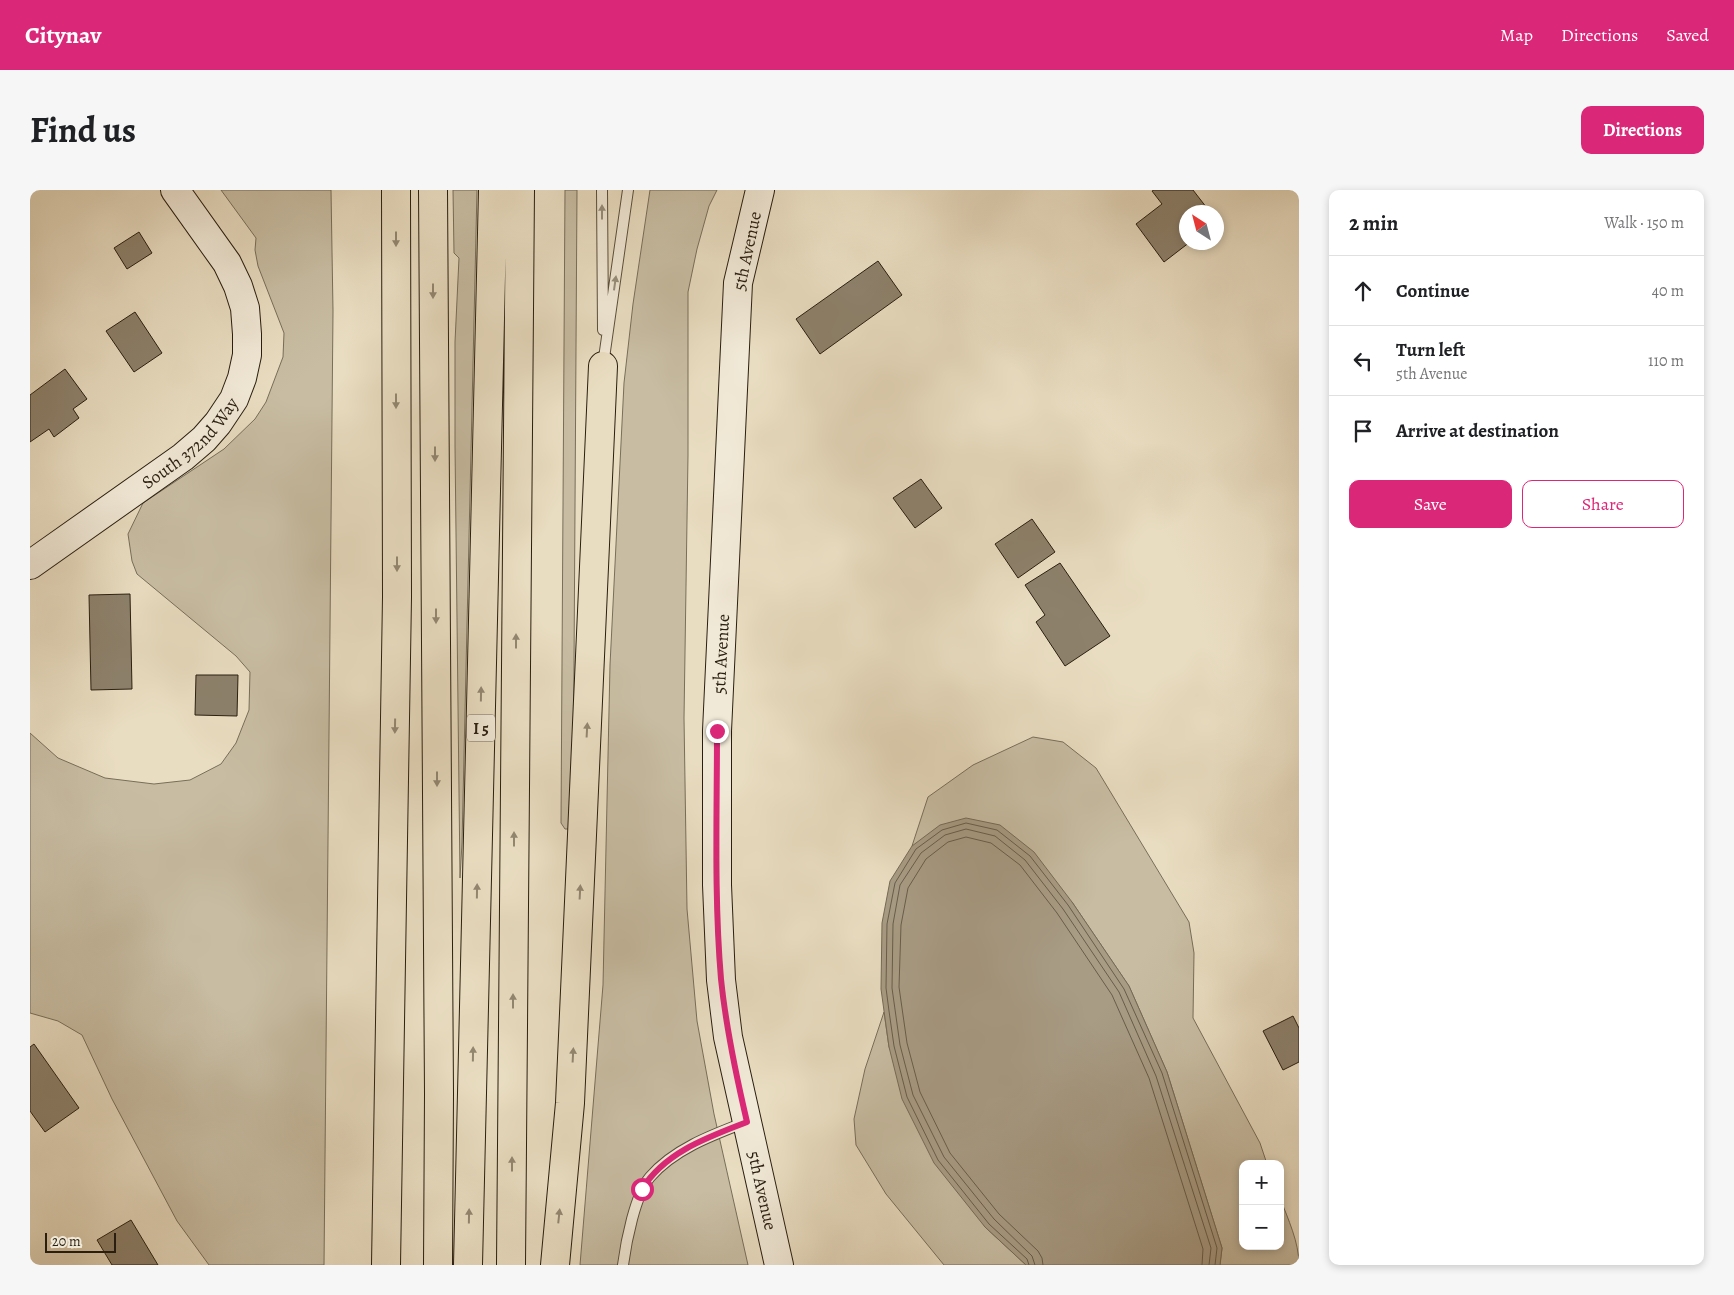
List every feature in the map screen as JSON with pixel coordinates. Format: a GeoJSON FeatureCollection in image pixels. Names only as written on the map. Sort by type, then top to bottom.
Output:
{"type":"FeatureCollection","features":[{"type":"Feature","properties":{"kind":"highway"},"geometry":{"type":"LineString","coordinates":[[386,1265],[397,597],[396,190]]}},
{"type":"Feature","properties":{"kind":"highway"},"geometry":{"type":"LineString","coordinates":[[433,190],[439,1094],[438,1265]]}},
{"type":"Feature","properties":{"kind":"highway","name":"I 5"},"geometry":{"type":"LineString","coordinates":[[468,1265],[493,190]]}},
{"type":"Feature","properties":{"kind":"highway","name":"I 5"},"geometry":{"type":"LineString","coordinates":[[511,1265],[520,190]]}},
{"type":"Feature","properties":{"kind":"highway"},"geometry":{"type":"LineString","coordinates":[[554,1265],[570,1103],[603,366]]}},
{"type":"Feature","properties":{"kind":"street","name":"South 372nd Way"},"geometry":{"type":"LineString","coordinates":[[30,566],[183,457],[204,439],[234,399],[242,378],[247,355],[245,308],[238,286],[227,263],[175,190]]}},
{"type":"Feature","properties":{"kind":"street","name":"5th Avenue"},"geometry":{"type":"LineString","coordinates":[[760,190],[738,283],[717,731],[717,885],[722,980],[728,1037],[779,1265]]}},
{"type":"Feature","properties":{"kind":"lane"},"geometry":{"type":"LineString","coordinates":[[602,190],[603,366]]}},
{"type":"Feature","properties":{"kind":"lane"},"geometry":{"type":"LineString","coordinates":[[603,366],[628,190]]}},
{"type":"Feature","properties":{"kind":"lane"},"geometry":{"type":"LineString","coordinates":[[623,1265],[638,1199],[649,1178],[671,1159],[692,1145],[747,1122]]}},
{"type":"Feature","properties":{"kind":"shaded area"},"geometry":{"type":"Polygon","coordinates":[[[221,190],[331,190],[333,311],[324,1265],[209,1265],[177,1221],[112,1099],[82,1035],[58,1021],[30,1013],[30,733],[58,758],[105,778],[154,784],[190,780],[221,764],[236,743],[249,710],[250,672],[236,656],[137,574],[132,561],[128,534],[143,503],[224,449],[255,419],[266,402],[283,357],[284,333],[258,266],[255,250],[256,238],[221,190]]]}},
{"type":"Feature","properties":{"kind":"shaded area"},"geometry":{"type":"Polygon","coordinates":[[[453,190],[477,190],[460,878],[455,445],[455,342],[459,258],[454,253],[453,190]]]}},
{"type":"Feature","properties":{"kind":"shaded area"},"geometry":{"type":"Polygon","coordinates":[[[565,190],[577,190],[573,825],[569,829],[565,829],[561,823],[565,190]]]}},
{"type":"Feature","properties":{"kind":"shaded area"},"geometry":{"type":"Polygon","coordinates":[[[650,190],[717,190],[709,206],[688,292],[688,455],[684,718],[687,909],[697,1021],[714,1114],[748,1265],[580,1265],[603,985],[610,665],[624,383],[633,304],[650,190]]]}},
{"type":"Feature","properties":{"kind":"shaded area"},"geometry":{"type":"Polygon","coordinates":[[[1033,737],[1063,742],[1096,768],[1189,922],[1194,953],[1193,1018],[1260,1143],[1266,1160],[1239,1160],[1239,1250],[1284,1250],[1284,1208],[1295,1239],[1299,1265],[1220,1265],[1222,1248],[1167,1072],[1129,986],[1072,902],[912,846],[928,797],[973,765],[1033,737]]]}},
{"type":"Feature","properties":{"kind":"shaded area"},"geometry":{"type":"Polygon","coordinates":[[[884,1012],[889,1047],[985,1227],[1026,1265],[944,1265],[886,1194],[856,1145],[854,1119],[865,1069],[884,1012]]]}},
{"type":"Feature","properties":{"kind":"water"},"geometry":{"type":"Polygon","coordinates":[[[966,818],[1000,825],[1034,852],[1072,902],[1129,986],[1167,1072],[1222,1248],[1220,1265],[1026,1265],[985,1227],[934,1163],[902,1099],[889,1047],[881,989],[882,923],[890,881],[912,846],[940,825],[966,818]]]}},
{"type":"Feature","properties":{"kind":"building"},"geometry":{"type":"Polygon","coordinates":[[[1193,190],[1205,205],[1179,205],[1180,250],[1164,262],[1136,224],[1162,204],[1152,191],[1193,190]]]}},
{"type":"Feature","properties":{"kind":"building"},"geometry":{"type":"Polygon","coordinates":[[[139,232],[152,253],[127,269],[114,248],[139,232]]]}},
{"type":"Feature","properties":{"kind":"building"},"geometry":{"type":"Polygon","coordinates":[[[878,261],[902,295],[820,354],[796,319],[878,261]]]}},
{"type":"Feature","properties":{"kind":"building"},"geometry":{"type":"Polygon","coordinates":[[[135,312],[162,353],[134,372],[106,331],[135,312]]]}},
{"type":"Feature","properties":{"kind":"building"},"geometry":{"type":"Polygon","coordinates":[[[65,369],[87,399],[73,409],[79,418],[54,437],[49,429],[30,442],[30,395],[65,369]]]}},
{"type":"Feature","properties":{"kind":"building"},"geometry":{"type":"Polygon","coordinates":[[[921,479],[942,508],[915,528],[893,498],[921,479]]]}},
{"type":"Feature","properties":{"kind":"building"},"geometry":{"type":"Polygon","coordinates":[[[1032,519],[1055,552],[1018,578],[995,544],[1032,519]]]}},
{"type":"Feature","properties":{"kind":"building"},"geometry":{"type":"Polygon","coordinates":[[[1060,563],[1110,636],[1065,666],[1036,622],[1045,615],[1025,585],[1060,563]]]}},
{"type":"Feature","properties":{"kind":"building"},"geometry":{"type":"Polygon","coordinates":[[[130,594],[132,689],[91,690],[89,595],[130,594]]]}},
{"type":"Feature","properties":{"kind":"building"},"geometry":{"type":"Polygon","coordinates":[[[196,675],[238,675],[237,716],[195,715],[196,675]]]}},
{"type":"Feature","properties":{"kind":"building"},"geometry":{"type":"Polygon","coordinates":[[[1293,1016],[1299,1028],[1299,1062],[1283,1070],[1263,1031],[1293,1016]]]}},
{"type":"Feature","properties":{"kind":"building"},"geometry":{"type":"Polygon","coordinates":[[[34,1044],[79,1108],[45,1132],[30,1111],[30,1047],[34,1044]]]}},
{"type":"Feature","properties":{"kind":"building"},"geometry":{"type":"Polygon","coordinates":[[[131,1220],[158,1265],[112,1265],[97,1240],[131,1220]]]}},
{"type":"Feature","properties":{"kind":"route"},"geometry":{"type":"LineString","coordinates":[[642,1189],[657,1170],[692,1145],[747,1122],[728,1037],[722,980],[717,885],[717,731]]}}]}
